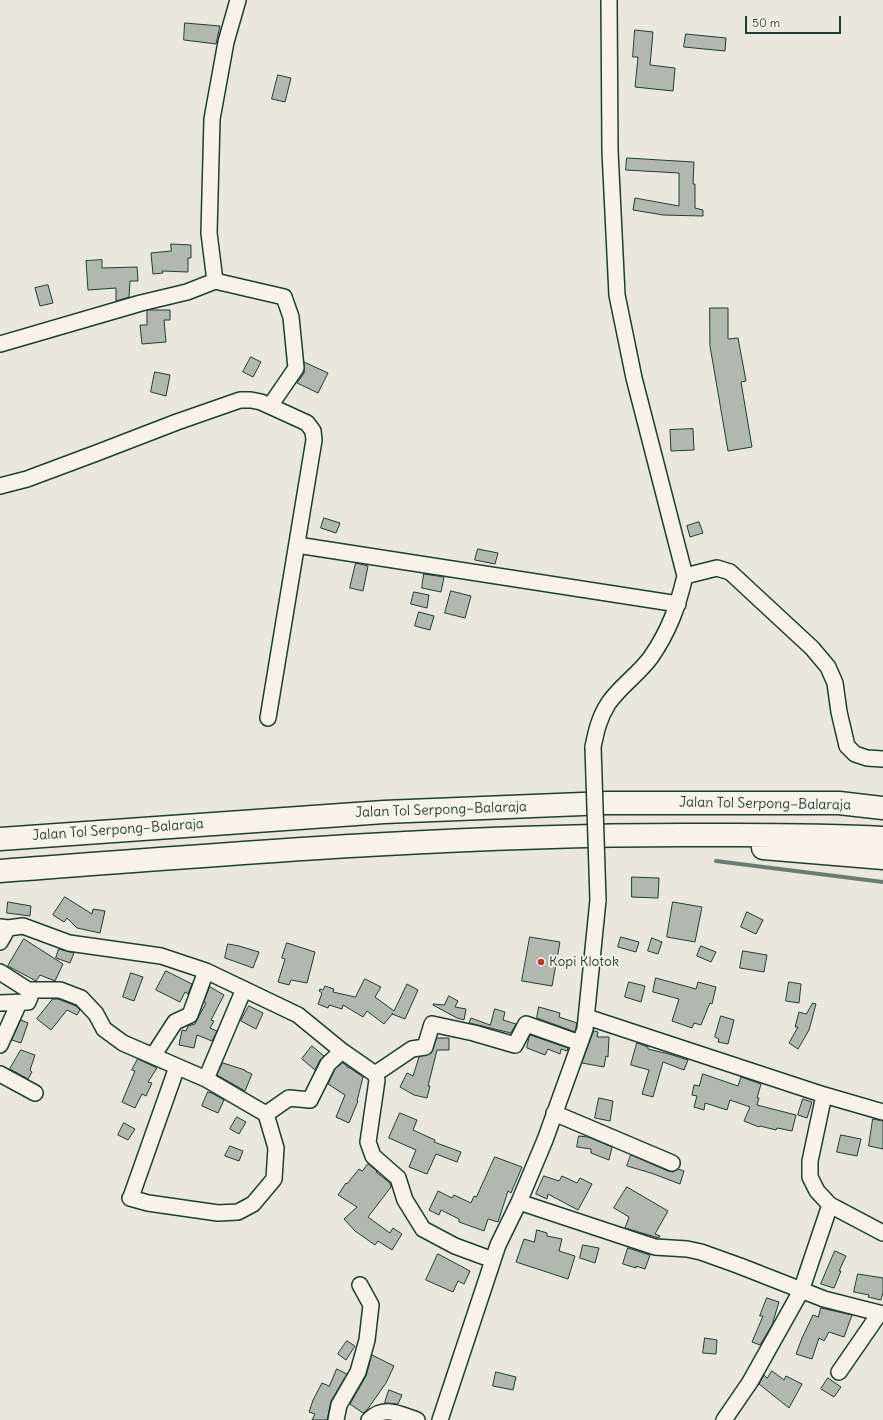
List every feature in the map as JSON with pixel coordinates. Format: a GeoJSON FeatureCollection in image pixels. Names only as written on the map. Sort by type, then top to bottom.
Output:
{"type":"FeatureCollection","features":[{"type":"Feature","properties":{"kind":"highway","name":"Jalan Tol Serpong–Balaraja"},"geometry":{"type":"LineString","coordinates":[[0,839],[384,812],[606,803],[839,803],[883,808]]}},
{"type":"Feature","properties":{"kind":"highway"},"geometry":{"type":"LineString","coordinates":[[0,871],[385,844],[607,835],[838,835],[883,838]]}},
{"type":"Feature","properties":{"kind":"highway"},"geometry":{"type":"LineString","coordinates":[[607,835],[883,858]]}},
{"type":"Feature","properties":{"kind":"street"},"geometry":{"type":"LineString","coordinates":[[215,281],[209,232],[212,120],[226,42],[238,0]]}},
{"type":"Feature","properties":{"kind":"street"},"geometry":{"type":"LineString","coordinates":[[440,1420],[498,1245],[520,1202],[545,1140],[585,1029],[598,900],[593,747],[598,725],[608,704],[650,658],[664,637],[678,604],[685,576],[634,378],[617,295],[610,151],[609,0]]}},
{"type":"Feature","properties":{"kind":"street"},"geometry":{"type":"LineString","coordinates":[[0,344],[140,303],[187,292],[215,281],[284,297],[291,317],[296,368],[270,406]]}},
{"type":"Feature","properties":{"kind":"street"},"geometry":{"type":"LineString","coordinates":[[0,486],[94,454],[177,422],[240,400],[251,400],[270,406],[307,423],[313,431],[314,440],[268,718]]}},
{"type":"Feature","properties":{"kind":"street"},"geometry":{"type":"LineString","coordinates":[[296,545],[678,604]]}},
{"type":"Feature","properties":{"kind":"street"},"geometry":{"type":"LineString","coordinates":[[685,576],[718,568],[730,572],[812,648],[828,667],[835,683],[839,712],[847,746],[855,754],[867,758],[883,759]]}},
{"type":"Feature","properties":{"kind":"street"},"geometry":{"type":"LineString","coordinates":[[0,942],[4,928],[23,926],[69,943],[161,956],[206,971],[298,1014],[342,1051],[375,1074],[377,1080],[368,1142],[373,1156],[398,1178],[404,1200],[423,1229],[456,1246],[493,1260]]}},
{"type":"Feature","properties":{"kind":"street"},"geometry":{"type":"LineString","coordinates":[[153,1056],[175,1022],[190,1015],[206,971]]}},
{"type":"Feature","properties":{"kind":"street"},"geometry":{"type":"LineString","coordinates":[[0,972],[28,990],[60,990],[81,998],[96,1014],[100,1023],[108,1033],[122,1043],[206,1079],[266,1114],[276,1148],[274,1179],[253,1204],[238,1212],[218,1213],[148,1203],[130,1198],[176,1067]]}},
{"type":"Feature","properties":{"kind":"street"},"geometry":{"type":"LineString","coordinates":[[206,1079],[244,989]]}},
{"type":"Feature","properties":{"kind":"street"},"geometry":{"type":"LineString","coordinates":[[0,1003],[28,1002],[30,997],[28,990]]}},
{"type":"Feature","properties":{"kind":"street"},"geometry":{"type":"LineString","coordinates":[[0,1044],[19,1003]]}},
{"type":"Feature","properties":{"kind":"street"},"geometry":{"type":"LineString","coordinates":[[587,1017],[824,1095],[883,1112]]}},
{"type":"Feature","properties":{"kind":"street"},"geometry":{"type":"LineString","coordinates":[[375,1074],[412,1049],[425,1047],[432,1024],[474,1033],[515,1045],[526,1024],[580,1043]]}},
{"type":"Feature","properties":{"kind":"street"},"geometry":{"type":"LineString","coordinates":[[266,1114],[289,1098],[310,1100],[328,1064],[342,1051]]}},
{"type":"Feature","properties":{"kind":"street"},"geometry":{"type":"LineString","coordinates":[[0,1074],[35,1093]]}},
{"type":"Feature","properties":{"kind":"street"},"geometry":{"type":"LineString","coordinates":[[824,1095],[810,1161],[810,1176],[817,1191],[830,1204],[883,1233]]}},
{"type":"Feature","properties":{"kind":"street"},"geometry":{"type":"LineString","coordinates":[[554,1113],[672,1163]]}},
{"type":"Feature","properties":{"kind":"street"},"geometry":{"type":"LineString","coordinates":[[520,1202],[655,1247],[687,1249],[701,1252],[824,1299],[881,1314],[839,1372]]}},
{"type":"Feature","properties":{"kind":"street"},"geometry":{"type":"LineString","coordinates":[[724,1420],[750,1382],[801,1291],[830,1204]]}},
{"type":"Feature","properties":{"kind":"street"},"geometry":{"type":"LineString","coordinates":[[336,1420],[339,1405],[358,1372],[367,1340],[371,1305],[360,1286]]}},
{"type":"Feature","properties":{"kind":"street"},"geometry":{"type":"LineString","coordinates":[[369,1420],[374,1414],[381,1412],[398,1414],[417,1420]]}},
{"type":"Feature","properties":{"kind":"building"},"geometry":{"type":"Polygon","coordinates":[[[185,23],[220,26],[216,44],[184,40],[185,23]]]}},
{"type":"Feature","properties":{"kind":"building"},"geometry":{"type":"Polygon","coordinates":[[[635,30],[653,32],[650,65],[675,68],[673,91],[635,87],[638,57],[633,57],[635,30]]]}},
{"type":"Feature","properties":{"kind":"building"},"geometry":{"type":"Polygon","coordinates":[[[686,34],[726,38],[725,51],[684,47],[686,34]]]}},
{"type":"Feature","properties":{"kind":"building"},"geometry":{"type":"Polygon","coordinates":[[[278,75],[291,78],[285,102],[272,99],[278,75]]]}},
{"type":"Feature","properties":{"kind":"building"},"geometry":{"type":"Polygon","coordinates":[[[627,158],[694,162],[693,184],[695,184],[695,208],[703,210],[703,216],[663,215],[633,210],[635,198],[679,206],[679,173],[626,170],[627,158]]]}},
{"type":"Feature","properties":{"kind":"building"},"geometry":{"type":"Polygon","coordinates":[[[171,244],[191,245],[191,258],[188,258],[188,272],[162,271],[163,273],[153,274],[151,253],[171,251],[171,244]]]}},
{"type":"Feature","properties":{"kind":"building"},"geometry":{"type":"Polygon","coordinates":[[[102,260],[102,268],[137,267],[138,281],[130,281],[129,297],[116,301],[116,288],[88,290],[86,261],[102,260]]]}},
{"type":"Feature","properties":{"kind":"building"},"geometry":{"type":"Polygon","coordinates":[[[48,285],[53,303],[40,306],[35,288],[48,285]]]}},
{"type":"Feature","properties":{"kind":"building"},"geometry":{"type":"Polygon","coordinates":[[[710,308],[728,308],[728,339],[738,338],[746,381],[741,382],[752,447],[728,451],[710,346],[710,308]]]}},
{"type":"Feature","properties":{"kind":"building"},"geometry":{"type":"Polygon","coordinates":[[[170,310],[170,320],[164,320],[166,342],[142,344],[140,325],[147,325],[147,311],[170,310]]]}},
{"type":"Feature","properties":{"kind":"building"},"geometry":{"type":"Polygon","coordinates":[[[251,357],[261,362],[253,377],[243,372],[251,357]]]}},
{"type":"Feature","properties":{"kind":"building"},"geometry":{"type":"Polygon","coordinates":[[[304,362],[328,373],[318,393],[297,383],[304,373],[304,362]]]}},
{"type":"Feature","properties":{"kind":"building"},"geometry":{"type":"Polygon","coordinates":[[[155,372],[170,375],[166,396],[151,392],[155,372]]]}},
{"type":"Feature","properties":{"kind":"building"},"geometry":{"type":"Polygon","coordinates":[[[693,429],[694,450],[671,451],[670,430],[693,429]]]}},
{"type":"Feature","properties":{"kind":"building"},"geometry":{"type":"Polygon","coordinates":[[[324,518],[340,523],[336,533],[321,528],[324,518]]]}},
{"type":"Feature","properties":{"kind":"building"},"geometry":{"type":"Polygon","coordinates":[[[699,522],[703,533],[690,537],[687,526],[699,522]]]}},
{"type":"Feature","properties":{"kind":"building"},"geometry":{"type":"Polygon","coordinates":[[[478,549],[498,553],[495,564],[475,560],[478,549]]]}},
{"type":"Feature","properties":{"kind":"building"},"geometry":{"type":"Polygon","coordinates":[[[356,563],[368,566],[363,591],[350,588],[356,563]]]}},
{"type":"Feature","properties":{"kind":"building"},"geometry":{"type":"Polygon","coordinates":[[[424,574],[444,577],[441,592],[422,588],[424,574]]]}},
{"type":"Feature","properties":{"kind":"building"},"geometry":{"type":"Polygon","coordinates":[[[451,591],[471,596],[465,618],[445,613],[451,591]]]}},
{"type":"Feature","properties":{"kind":"building"},"geometry":{"type":"Polygon","coordinates":[[[414,592],[429,595],[427,608],[411,604],[414,592]]]}},
{"type":"Feature","properties":{"kind":"building"},"geometry":{"type":"Polygon","coordinates":[[[419,612],[434,616],[430,630],[415,626],[419,612]]]}},
{"type":"Feature","properties":{"kind":"building"},"geometry":{"type":"Polygon","coordinates":[[[632,877],[659,878],[658,898],[632,897],[632,877]]]}},
{"type":"Feature","properties":{"kind":"building"},"geometry":{"type":"Polygon","coordinates":[[[65,897],[92,914],[93,909],[105,911],[100,933],[77,928],[67,918],[64,922],[53,915],[65,897]]]}},
{"type":"Feature","properties":{"kind":"building"},"geometry":{"type":"Polygon","coordinates":[[[8,902],[31,906],[30,916],[7,913],[8,902]]]}},
{"type":"Feature","properties":{"kind":"building"},"geometry":{"type":"Polygon","coordinates":[[[673,902],[702,907],[695,942],[667,937],[673,902]]]}},
{"type":"Feature","properties":{"kind":"building"},"geometry":{"type":"Polygon","coordinates":[[[747,912],[763,920],[756,934],[741,927],[747,912]]]}},
{"type":"Feature","properties":{"kind":"building","name":"Kopi Klotok"},"geometry":{"type":"Polygon","coordinates":[[[530,937],[560,942],[552,986],[522,981],[530,937]]]}},
{"type":"Feature","properties":{"kind":"building"},"geometry":{"type":"Polygon","coordinates":[[[621,937],[639,942],[636,952],[618,947],[621,937]]]}},
{"type":"Feature","properties":{"kind":"building"},"geometry":{"type":"Polygon","coordinates":[[[652,938],[662,942],[658,954],[648,951],[652,938]]]}},
{"type":"Feature","properties":{"kind":"building"},"geometry":{"type":"Polygon","coordinates":[[[24,939],[63,964],[55,981],[40,975],[36,981],[8,966],[24,939]]]}},
{"type":"Feature","properties":{"kind":"building"},"geometry":{"type":"Polygon","coordinates":[[[287,943],[315,952],[307,983],[291,980],[289,985],[278,982],[285,959],[282,958],[287,943]]]}},
{"type":"Feature","properties":{"kind":"building"},"geometry":{"type":"Polygon","coordinates":[[[228,944],[259,952],[253,968],[225,958],[228,944]]]}},
{"type":"Feature","properties":{"kind":"building"},"geometry":{"type":"Polygon","coordinates":[[[701,946],[716,952],[711,962],[697,956],[701,946]]]}},
{"type":"Feature","properties":{"kind":"building"},"geometry":{"type":"Polygon","coordinates":[[[59,949],[74,953],[70,963],[56,958],[59,949]]]}},
{"type":"Feature","properties":{"kind":"building"},"geometry":{"type":"Polygon","coordinates":[[[743,951],[767,955],[764,972],[740,968],[743,951]]]}},
{"type":"Feature","properties":{"kind":"building"},"geometry":{"type":"Polygon","coordinates":[[[166,971],[192,984],[188,994],[185,992],[180,1002],[156,990],[166,971]]]}},
{"type":"Feature","properties":{"kind":"building"},"geometry":{"type":"Polygon","coordinates":[[[131,973],[143,977],[134,1001],[123,997],[131,973]]]}},
{"type":"Feature","properties":{"kind":"building"},"geometry":{"type":"Polygon","coordinates":[[[656,978],[696,989],[698,982],[716,987],[712,1004],[710,1003],[701,1025],[694,1023],[692,1028],[672,1021],[679,999],[653,992],[656,978]]]}},
{"type":"Feature","properties":{"kind":"building"},"geometry":{"type":"Polygon","coordinates":[[[365,979],[381,987],[375,997],[394,1011],[407,984],[418,990],[405,1019],[392,1014],[384,1024],[367,1011],[363,1017],[343,1005],[342,1009],[329,1005],[328,1008],[318,1004],[322,993],[319,991],[320,989],[323,990],[325,986],[334,989],[333,992],[355,997],[365,979]]]}},
{"type":"Feature","properties":{"kind":"building"},"geometry":{"type":"Polygon","coordinates":[[[629,982],[645,986],[641,1002],[625,997],[629,982]]]}},
{"type":"Feature","properties":{"kind":"building"},"geometry":{"type":"Polygon","coordinates":[[[789,982],[801,984],[799,1003],[786,1001],[789,982]]]}},
{"type":"Feature","properties":{"kind":"building"},"geometry":{"type":"Polygon","coordinates":[[[210,987],[224,995],[211,1020],[214,1021],[210,1028],[217,1031],[212,1041],[197,1035],[194,1048],[179,1045],[182,1030],[186,1031],[188,1026],[195,1024],[206,1003],[204,1002],[210,987]]]}},
{"type":"Feature","properties":{"kind":"building"},"geometry":{"type":"Polygon","coordinates":[[[449,996],[458,1001],[455,1007],[466,1009],[464,1020],[457,1018],[433,1005],[444,1005],[449,996]]]}},
{"type":"Feature","properties":{"kind":"building"},"geometry":{"type":"Polygon","coordinates":[[[53,999],[58,999],[76,1006],[80,1010],[77,1015],[67,1010],[51,1030],[37,1019],[53,999]]]}},
{"type":"Feature","properties":{"kind":"building"},"geometry":{"type":"Polygon","coordinates":[[[813,1003],[816,1004],[809,1030],[798,1049],[789,1043],[798,1027],[795,1027],[799,1012],[806,1014],[813,1003]]]}},
{"type":"Feature","properties":{"kind":"building"},"geometry":{"type":"Polygon","coordinates":[[[249,1006],[263,1013],[256,1029],[241,1021],[249,1006]]]}},
{"type":"Feature","properties":{"kind":"building"},"geometry":{"type":"Polygon","coordinates":[[[539,1007],[560,1013],[559,1017],[577,1023],[575,1032],[537,1018],[539,1007]]]}},
{"type":"Feature","properties":{"kind":"building"},"geometry":{"type":"Polygon","coordinates":[[[495,1009],[505,1012],[503,1020],[516,1024],[511,1033],[469,1023],[471,1018],[490,1025],[495,1009]]]}},
{"type":"Feature","properties":{"kind":"building"},"geometry":{"type":"Polygon","coordinates":[[[721,1016],[734,1020],[728,1044],[718,1042],[719,1039],[715,1037],[721,1016]]]}},
{"type":"Feature","properties":{"kind":"building"},"geometry":{"type":"Polygon","coordinates":[[[21,1020],[28,1023],[21,1043],[12,1040],[21,1020]]]}},
{"type":"Feature","properties":{"kind":"building"},"geometry":{"type":"Polygon","coordinates":[[[594,1031],[598,1032],[597,1037],[609,1037],[608,1057],[606,1056],[604,1067],[582,1063],[594,1031]]]}},
{"type":"Feature","properties":{"kind":"building"},"geometry":{"type":"Polygon","coordinates":[[[530,1035],[568,1048],[567,1051],[561,1049],[560,1054],[548,1049],[545,1055],[527,1048],[530,1035]]]}},
{"type":"Feature","properties":{"kind":"building"},"geometry":{"type":"Polygon","coordinates":[[[437,1038],[449,1038],[449,1050],[437,1050],[428,1086],[430,1086],[427,1098],[414,1095],[400,1087],[407,1073],[413,1076],[419,1057],[431,1053],[437,1038]]]}},
{"type":"Feature","properties":{"kind":"building"},"geometry":{"type":"Polygon","coordinates":[[[637,1043],[648,1047],[648,1049],[688,1060],[684,1070],[663,1062],[653,1097],[642,1094],[649,1070],[631,1065],[637,1043]]]}},
{"type":"Feature","properties":{"kind":"building"},"geometry":{"type":"Polygon","coordinates":[[[312,1046],[324,1056],[320,1060],[315,1070],[302,1059],[312,1046]]]}},
{"type":"Feature","properties":{"kind":"building"},"geometry":{"type":"Polygon","coordinates":[[[21,1050],[35,1055],[30,1070],[32,1072],[28,1079],[10,1069],[21,1050]]]}},
{"type":"Feature","properties":{"kind":"building"},"geometry":{"type":"Polygon","coordinates":[[[138,1059],[157,1068],[148,1082],[152,1083],[146,1096],[142,1094],[135,1108],[122,1102],[135,1071],[132,1070],[138,1059]]]}},
{"type":"Feature","properties":{"kind":"building"},"geometry":{"type":"Polygon","coordinates":[[[223,1063],[245,1070],[252,1074],[245,1091],[217,1075],[223,1063]]]}},
{"type":"Feature","properties":{"kind":"building"},"geometry":{"type":"Polygon","coordinates":[[[343,1063],[363,1077],[358,1101],[349,1123],[336,1117],[345,1095],[328,1084],[335,1069],[343,1063]]]}},
{"type":"Feature","properties":{"kind":"building"},"geometry":{"type":"Polygon","coordinates":[[[703,1074],[738,1086],[741,1077],[761,1084],[757,1098],[759,1098],[757,1105],[796,1115],[792,1131],[759,1127],[744,1121],[750,1107],[730,1100],[727,1110],[705,1103],[704,1110],[694,1107],[697,1096],[692,1095],[694,1085],[699,1086],[703,1074]]]}},
{"type":"Feature","properties":{"kind":"building"},"geometry":{"type":"Polygon","coordinates":[[[208,1092],[224,1100],[218,1113],[202,1106],[208,1092]]]}},
{"type":"Feature","properties":{"kind":"building"},"geometry":{"type":"Polygon","coordinates":[[[599,1098],[613,1101],[610,1121],[595,1118],[599,1098]]]}},
{"type":"Feature","properties":{"kind":"building"},"geometry":{"type":"Polygon","coordinates":[[[803,1099],[812,1102],[807,1118],[798,1115],[803,1099]]]}},
{"type":"Feature","properties":{"kind":"building"},"geometry":{"type":"Polygon","coordinates":[[[400,1113],[417,1120],[413,1130],[435,1140],[434,1142],[461,1152],[457,1162],[436,1154],[427,1174],[409,1167],[416,1150],[389,1138],[400,1113]]]}},
{"type":"Feature","properties":{"kind":"building"},"geometry":{"type":"Polygon","coordinates":[[[237,1117],[246,1122],[239,1134],[230,1129],[237,1117]]]}},
{"type":"Feature","properties":{"kind":"building"},"geometry":{"type":"Polygon","coordinates":[[[873,1119],[883,1121],[883,1149],[869,1146],[873,1119]]]}},
{"type":"Feature","properties":{"kind":"building"},"geometry":{"type":"Polygon","coordinates":[[[124,1123],[135,1129],[128,1140],[118,1135],[124,1123]]]}},
{"type":"Feature","properties":{"kind":"building"},"geometry":{"type":"Polygon","coordinates":[[[841,1135],[861,1139],[857,1156],[837,1152],[841,1135]]]}},
{"type":"Feature","properties":{"kind":"building"},"geometry":{"type":"Polygon","coordinates":[[[579,1136],[588,1137],[612,1147],[609,1160],[591,1153],[591,1149],[577,1147],[579,1136]]]}},
{"type":"Feature","properties":{"kind":"building"},"geometry":{"type":"Polygon","coordinates":[[[230,1146],[243,1151],[239,1161],[225,1156],[230,1146]]]}},
{"type":"Feature","properties":{"kind":"building"},"geometry":{"type":"Polygon","coordinates":[[[631,1155],[668,1171],[673,1172],[678,1169],[684,1171],[680,1184],[627,1166],[631,1155]]]}},
{"type":"Feature","properties":{"kind":"building"},"geometry":{"type":"Polygon","coordinates":[[[495,1157],[522,1167],[511,1193],[508,1191],[498,1222],[488,1219],[484,1231],[459,1222],[459,1219],[441,1210],[439,1215],[429,1210],[438,1191],[452,1198],[454,1195],[471,1203],[474,1196],[476,1197],[495,1157]]]}},
{"type":"Feature","properties":{"kind":"building"},"geometry":{"type":"Polygon","coordinates":[[[368,1164],[390,1183],[391,1187],[368,1217],[390,1233],[393,1228],[402,1234],[392,1250],[378,1241],[375,1245],[355,1231],[344,1219],[357,1207],[338,1195],[346,1183],[347,1184],[359,1169],[362,1171],[368,1164]]]}},
{"type":"Feature","properties":{"kind":"building"},"geometry":{"type":"Polygon","coordinates":[[[544,1176],[559,1181],[562,1176],[577,1183],[580,1178],[592,1184],[578,1210],[548,1194],[547,1199],[536,1194],[544,1176]]]}},
{"type":"Feature","properties":{"kind":"building"},"geometry":{"type":"Polygon","coordinates":[[[627,1187],[668,1211],[655,1234],[660,1236],[659,1238],[625,1228],[629,1217],[614,1208],[627,1187]]]}},
{"type":"Feature","properties":{"kind":"building"},"geometry":{"type":"Polygon","coordinates":[[[537,1230],[547,1233],[547,1236],[562,1239],[559,1251],[575,1256],[568,1279],[516,1262],[524,1239],[534,1242],[537,1230]]]}},
{"type":"Feature","properties":{"kind":"building"},"geometry":{"type":"Polygon","coordinates":[[[583,1245],[599,1248],[595,1263],[580,1258],[583,1245]]]}},
{"type":"Feature","properties":{"kind":"building"},"geometry":{"type":"Polygon","coordinates":[[[628,1248],[650,1255],[645,1269],[623,1264],[628,1248]]]}},
{"type":"Feature","properties":{"kind":"building"},"geometry":{"type":"Polygon","coordinates":[[[835,1251],[846,1256],[839,1271],[841,1271],[834,1288],[821,1284],[835,1251]]]}},
{"type":"Feature","properties":{"kind":"building"},"geometry":{"type":"Polygon","coordinates":[[[438,1254],[470,1271],[464,1284],[458,1281],[453,1292],[426,1280],[438,1254]]]}},
{"type":"Feature","properties":{"kind":"building"},"geometry":{"type":"Polygon","coordinates":[[[858,1274],[883,1278],[883,1292],[881,1300],[868,1297],[869,1295],[854,1292],[858,1274]]]}},
{"type":"Feature","properties":{"kind":"building"},"geometry":{"type":"Polygon","coordinates":[[[767,1298],[779,1302],[772,1325],[760,1345],[752,1342],[763,1316],[760,1316],[767,1298]]]}},
{"type":"Feature","properties":{"kind":"building"},"geometry":{"type":"Polygon","coordinates":[[[821,1308],[852,1315],[844,1337],[829,1332],[824,1341],[819,1338],[812,1359],[796,1354],[813,1315],[818,1317],[821,1308]]]}},
{"type":"Feature","properties":{"kind":"building"},"geometry":{"type":"Polygon","coordinates":[[[705,1338],[717,1340],[716,1354],[703,1353],[705,1338]]]}},
{"type":"Feature","properties":{"kind":"building"},"geometry":{"type":"Polygon","coordinates":[[[347,1341],[355,1346],[346,1360],[338,1354],[347,1341]]]}},
{"type":"Feature","properties":{"kind":"building"},"geometry":{"type":"Polygon","coordinates":[[[372,1355],[394,1366],[386,1383],[367,1410],[363,1413],[350,1404],[366,1376],[372,1355]]]}},
{"type":"Feature","properties":{"kind":"building"},"geometry":{"type":"Polygon","coordinates":[[[337,1369],[347,1374],[331,1401],[327,1420],[312,1420],[315,1414],[309,1412],[313,1400],[322,1383],[329,1386],[337,1369]]]}},
{"type":"Feature","properties":{"kind":"building"},"geometry":{"type":"Polygon","coordinates":[[[772,1371],[784,1380],[786,1376],[802,1384],[789,1408],[759,1384],[764,1375],[767,1378],[772,1371]]]}},
{"type":"Feature","properties":{"kind":"building"},"geometry":{"type":"Polygon","coordinates":[[[496,1372],[516,1377],[513,1390],[493,1386],[496,1372]]]}},
{"type":"Feature","properties":{"kind":"building"},"geometry":{"type":"Polygon","coordinates":[[[828,1378],[841,1387],[834,1397],[821,1389],[828,1378]]]}},
{"type":"Feature","properties":{"kind":"building"},"geometry":{"type":"Polygon","coordinates":[[[389,1390],[402,1395],[398,1404],[385,1403],[389,1390]]]}},
{"type":"Feature","properties":{"kind":"waterway"},"geometry":{"type":"LineString","coordinates":[[716,861],[883,882]]}},
{"type":"Feature","properties":{"kind":"place","name":"Kopi Klotok"},"geometry":{"type":"Point","coordinates":[541,962]}}]}
